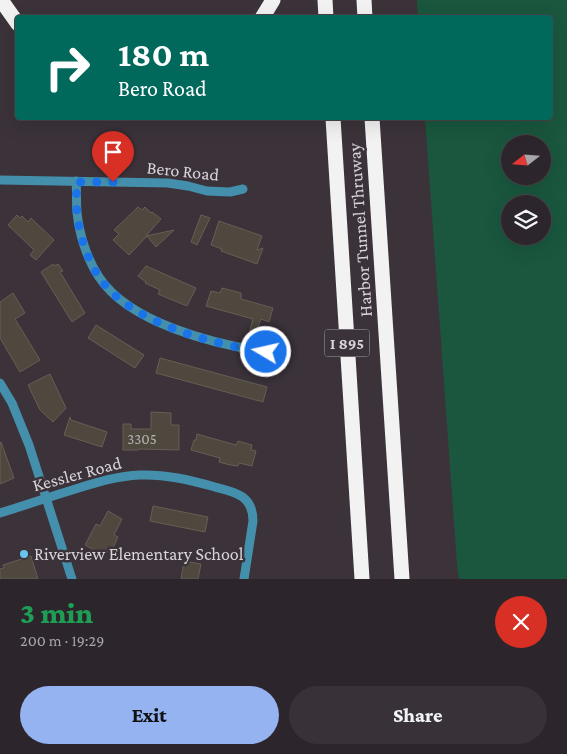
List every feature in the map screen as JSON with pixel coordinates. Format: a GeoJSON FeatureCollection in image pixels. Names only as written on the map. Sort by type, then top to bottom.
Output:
{"type":"FeatureCollection","features":[{"type":"Feature","properties":{"kind":"highway"},"geometry":{"type":"LineString","coordinates":[[1,0],[15,20]]}},
{"type":"Feature","properties":{"kind":"highway"},"geometry":{"type":"LineString","coordinates":[[264,15],[273,0]]}},
{"type":"Feature","properties":{"kind":"highway"},"geometry":{"type":"LineString","coordinates":[[325,0],[326,15]]}},
{"type":"Feature","properties":{"kind":"highway"},"geometry":{"type":"LineString","coordinates":[[364,0],[365,15]]}},
{"type":"Feature","properties":{"kind":"highway","name":"Harbor Tunnel Thruway"},"geometry":{"type":"LineString","coordinates":[[333,120],[362,579]]}},
{"type":"Feature","properties":{"kind":"highway","name":"Harbor Tunnel Thruway"},"geometry":{"type":"LineString","coordinates":[[372,120],[402,579]]}},
{"type":"Feature","properties":{"kind":"street","name":"Bero Road"},"geometry":{"type":"LineString","coordinates":[[0,180],[168,183],[188,186],[206,192],[230,192],[243,189]]}},
{"type":"Feature","properties":{"kind":"street"},"geometry":{"type":"LineString","coordinates":[[76,182],[77,212],[84,243],[90,261],[108,290],[136,312],[178,330],[231,345],[266,352]]}},
{"type":"Feature","properties":{"kind":"street"},"geometry":{"type":"LineString","coordinates":[[0,383],[21,423],[72,579]]}},
{"type":"Feature","properties":{"kind":"street","name":"Kessler Road"},"geometry":{"type":"LineString","coordinates":[[0,513],[106,480],[125,476],[152,475],[182,478],[234,492],[243,496],[253,514],[244,579]]}},
{"type":"Feature","properties":{"kind":"green space"},"geometry":{"type":"Polygon","coordinates":[[[417,0],[567,0],[567,579],[459,579],[425,120],[553,120],[553,15],[418,15],[417,0]]]}},
{"type":"Feature","properties":{"kind":"building"},"geometry":{"type":"Polygon","coordinates":[[[138,207],[142,210],[145,207],[161,219],[146,236],[174,230],[156,247],[147,236],[129,255],[113,240],[119,234],[114,230],[138,207]]]}},
{"type":"Feature","properties":{"kind":"building"},"geometry":{"type":"Polygon","coordinates":[[[17,215],[20,218],[22,216],[28,222],[31,218],[54,240],[36,260],[30,255],[34,250],[8,225],[17,215]]]}},
{"type":"Feature","properties":{"kind":"building"},"geometry":{"type":"Polygon","coordinates":[[[201,215],[210,218],[197,245],[191,242],[201,215]]]}},
{"type":"Feature","properties":{"kind":"building"},"geometry":{"type":"Polygon","coordinates":[[[219,221],[262,236],[257,250],[263,248],[257,264],[221,251],[222,249],[211,245],[219,221]]]}},
{"type":"Feature","properties":{"kind":"building"},"geometry":{"type":"Polygon","coordinates":[[[53,264],[54,266],[58,264],[63,271],[60,272],[85,313],[72,322],[41,272],[53,264]]]}},
{"type":"Feature","properties":{"kind":"building"},"geometry":{"type":"Polygon","coordinates":[[[146,266],[196,288],[187,306],[158,294],[160,290],[145,283],[138,276],[146,266]]]}},
{"type":"Feature","properties":{"kind":"building"},"geometry":{"type":"Polygon","coordinates":[[[222,288],[241,293],[241,299],[273,308],[269,322],[261,319],[253,339],[248,337],[253,319],[206,306],[211,291],[220,293],[222,288]]]}},
{"type":"Feature","properties":{"kind":"building"},"geometry":{"type":"Polygon","coordinates":[[[13,293],[25,313],[15,319],[40,360],[20,372],[0,338],[0,302],[13,293]]]}},
{"type":"Feature","properties":{"kind":"building"},"geometry":{"type":"Polygon","coordinates":[[[96,325],[144,355],[135,368],[88,338],[96,325]]]}},
{"type":"Feature","properties":{"kind":"building"},"geometry":{"type":"Polygon","coordinates":[[[160,358],[267,387],[263,402],[156,373],[160,358]]]}},
{"type":"Feature","properties":{"kind":"building"},"geometry":{"type":"Polygon","coordinates":[[[50,374],[66,408],[53,422],[40,410],[28,385],[50,374]]]}},
{"type":"Feature","properties":{"kind":"building"},"geometry":{"type":"Polygon","coordinates":[[[151,412],[171,413],[171,425],[179,425],[179,450],[123,450],[123,424],[131,424],[131,429],[151,429],[151,412]]]}},
{"type":"Feature","properties":{"kind":"building"},"geometry":{"type":"Polygon","coordinates":[[[70,417],[71,420],[107,432],[102,447],[64,435],[70,417]]]}},
{"type":"Feature","properties":{"kind":"building"},"geometry":{"type":"Polygon","coordinates":[[[197,434],[236,445],[238,441],[252,445],[251,450],[256,451],[252,466],[239,463],[238,466],[230,465],[219,462],[220,458],[191,450],[197,434]]]}},
{"type":"Feature","properties":{"kind":"building"},"geometry":{"type":"Polygon","coordinates":[[[0,443],[14,478],[0,484],[0,443]]]}},
{"type":"Feature","properties":{"kind":"building"},"geometry":{"type":"Polygon","coordinates":[[[153,506],[208,517],[205,532],[150,521],[153,506]]]}},
{"type":"Feature","properties":{"kind":"building"},"geometry":{"type":"Polygon","coordinates":[[[108,511],[122,519],[114,535],[118,537],[112,550],[109,549],[103,555],[85,545],[96,524],[100,526],[108,511]]]}},
{"type":"Feature","properties":{"kind":"building"},"geometry":{"type":"Polygon","coordinates":[[[31,556],[38,579],[0,579],[0,569],[4,568],[3,565],[31,556]]]}},
{"type":"Feature","properties":{"kind":"building"},"geometry":{"type":"Polygon","coordinates":[[[184,561],[201,564],[198,579],[181,579],[184,561]]]}},
{"type":"Feature","properties":{"kind":"place","name":"Riverview Elementary School"},"geometry":{"type":"Point","coordinates":[24,554]}},
{"type":"Feature","properties":{"kind":"route"},"geometry":{"type":"LineString","coordinates":[[113,182],[76,182],[77,212],[84,243],[90,261],[108,290],[136,312],[178,330],[246,349],[266,352]]}}]}
